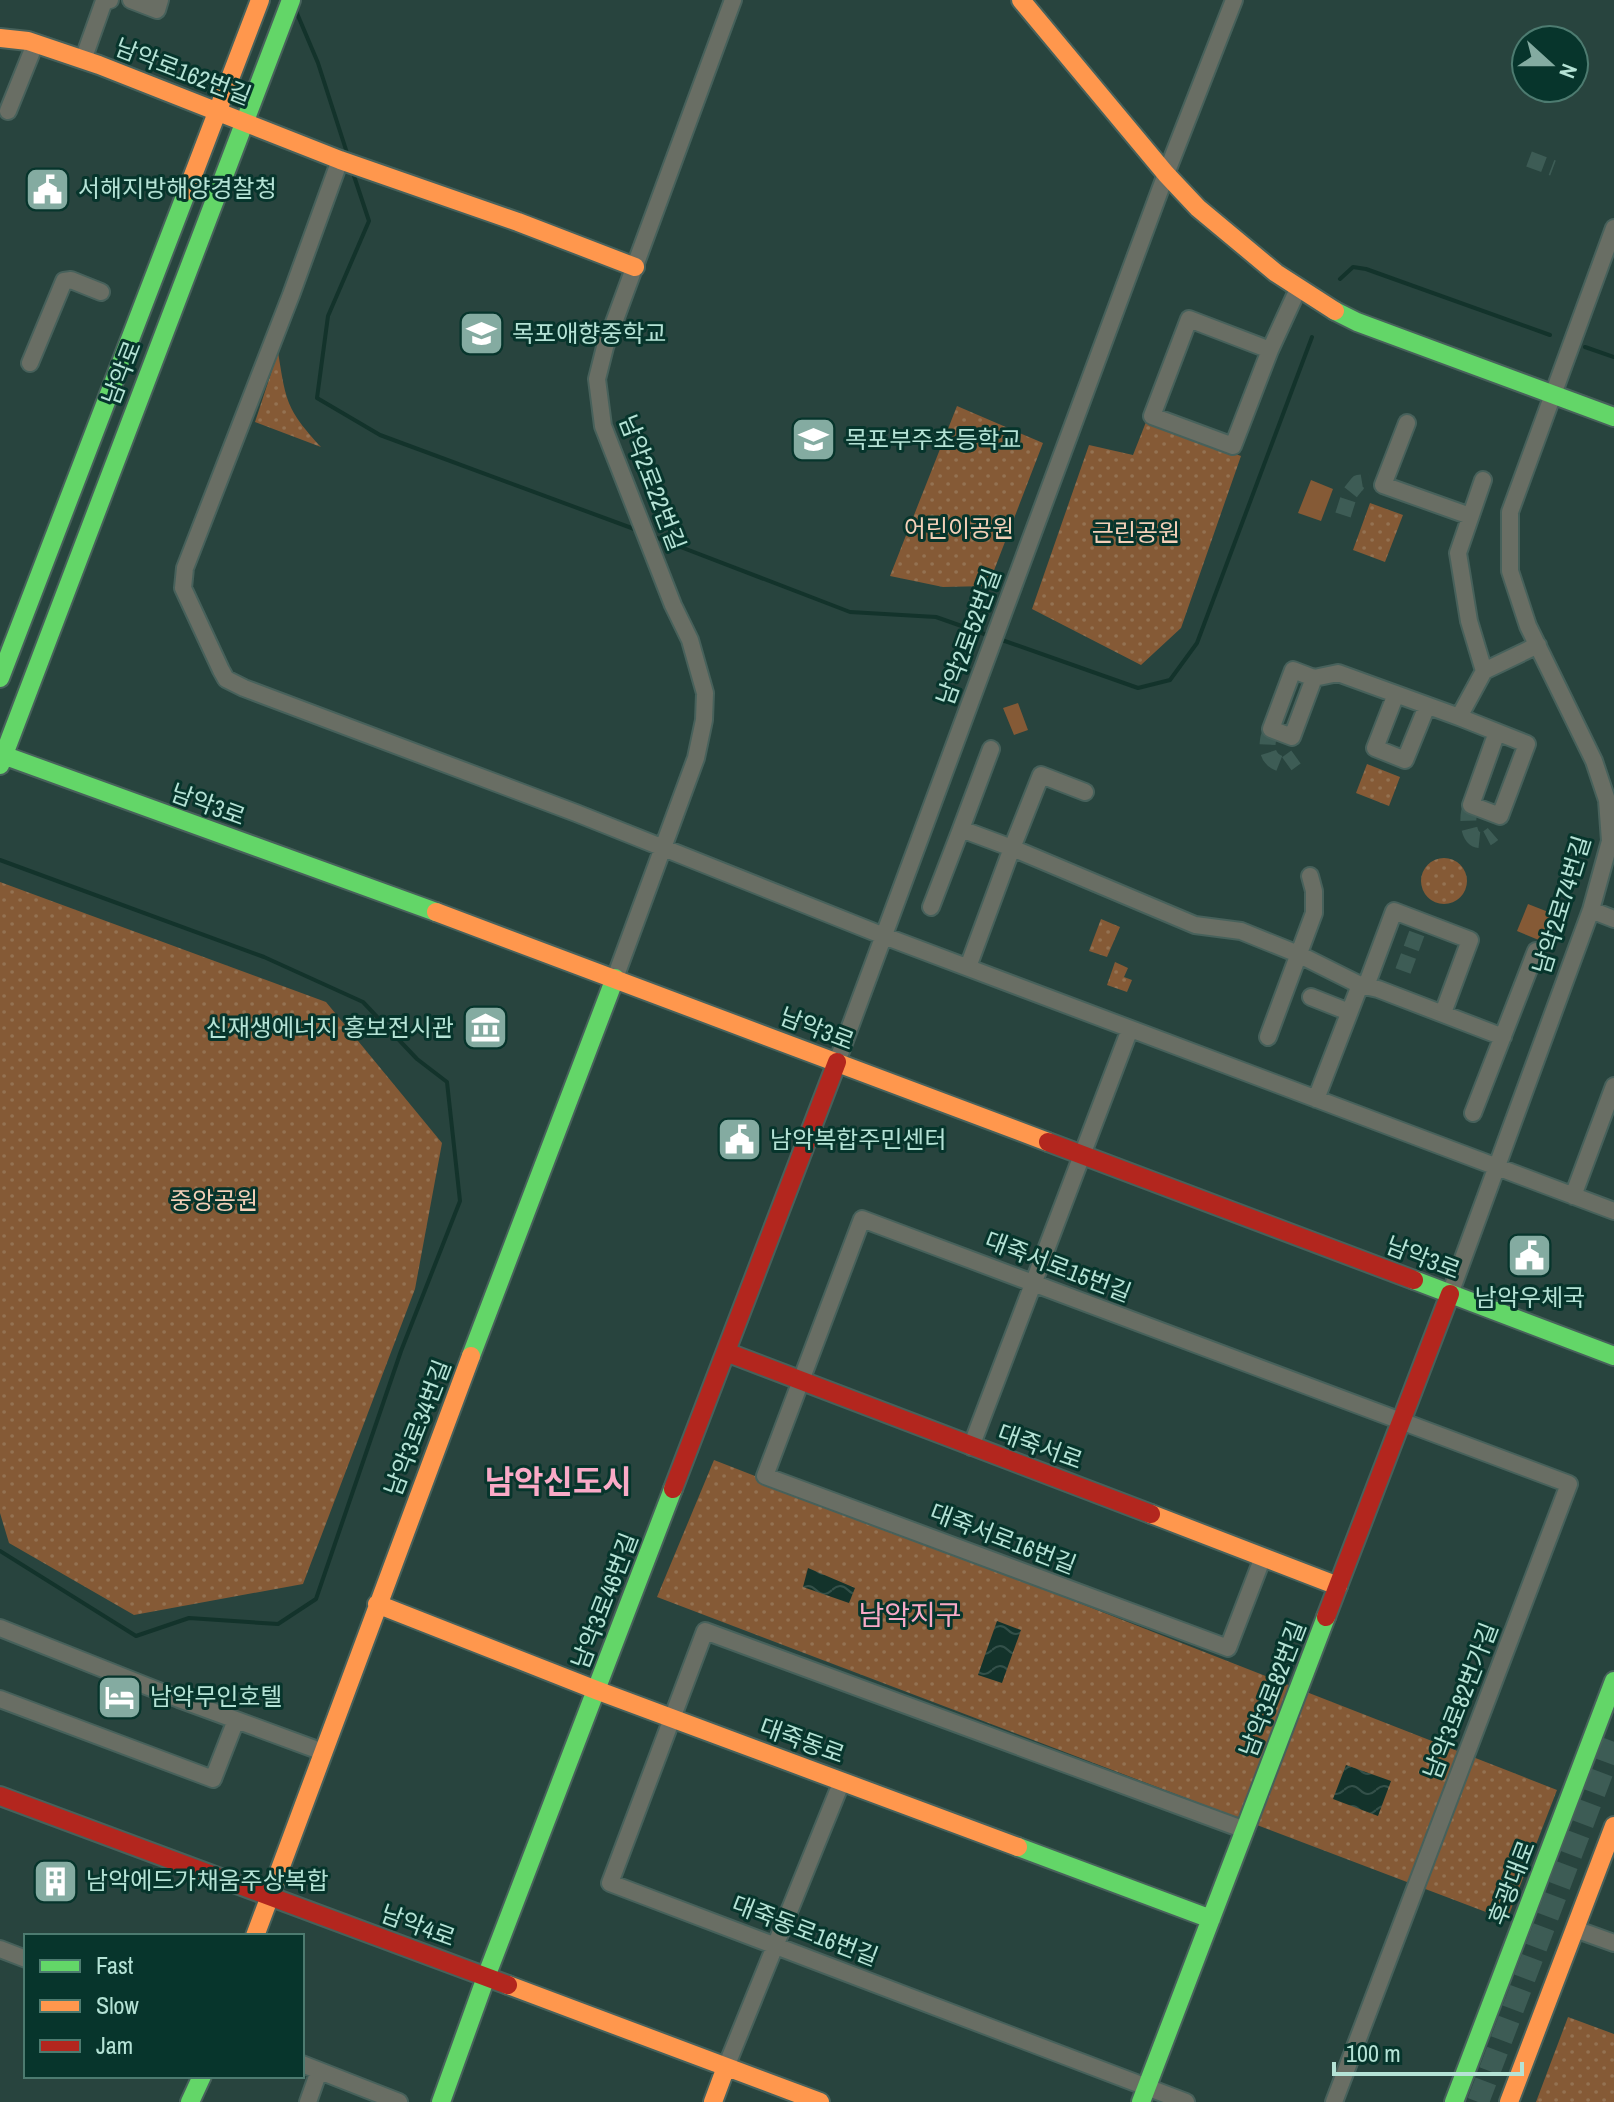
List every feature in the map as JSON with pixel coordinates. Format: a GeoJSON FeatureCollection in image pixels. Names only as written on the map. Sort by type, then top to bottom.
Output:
{"type":"FeatureCollection","features":[{"type":"Feature","properties":{"kind":"street"},"geometry":{"type":"LineString","coordinates":[[83,60],[106,0]]}},
{"type":"Feature","properties":{"kind":"street"},"geometry":{"type":"LineString","coordinates":[[131,0],[157,10],[160,0]]}},
{"type":"Feature","properties":{"kind":"street","name":"남악로"},"geometry":{"type":"LineString","coordinates":[[0,678],[260,0]]}},
{"type":"Feature","properties":{"kind":"street","name":"남악로"},"geometry":{"type":"LineString","coordinates":[[1,758],[291,0]]}},
{"type":"Feature","properties":{"kind":"street","name":"남악2로22번길"},"geometry":{"type":"LineString","coordinates":[[615,978],[696,758],[704,720],[705,693],[690,640],[673,605],[603,426],[597,379],[605,347],[733,0]]}},
{"type":"Feature","properties":{"kind":"street"},"geometry":{"type":"LineString","coordinates":[[1021,0],[1198,208],[1237,243],[1298,289],[1357,322],[1614,417]]}},
{"type":"Feature","properties":{"kind":"street","name":"남악2로52번길"},"geometry":{"type":"LineString","coordinates":[[837,1062],[1166,174],[1234,0]]}},
{"type":"Feature","properties":{"kind":"street","name":"남악로162번길"},"geometry":{"type":"LineString","coordinates":[[0,38],[35,44],[83,60],[218,110],[342,161],[635,267]]}},
{"type":"Feature","properties":{"kind":"street"},"geometry":{"type":"LineString","coordinates":[[8,111],[35,44]]}},
{"type":"Feature","properties":{"kind":"street"},"geometry":{"type":"LineString","coordinates":[[342,161],[185,568],[183,588],[226,679],[664,847],[884,936],[1614,1211]]}},
{"type":"Feature","properties":{"kind":"street","name":"남악2로74번길"},"geometry":{"type":"LineString","coordinates":[[1450,1294],[1591,910],[1610,841],[1607,800],[1594,761],[1528,626],[1510,571],[1510,512],[1614,228]]}},
{"type":"Feature","properties":{"kind":"street"},"geometry":{"type":"LineString","coordinates":[[30,363],[64,281],[71,280],[101,292]]}},
{"type":"Feature","properties":{"kind":"street"},"geometry":{"type":"LineString","coordinates":[[1270,350],[1189,319],[1152,416],[1233,446],[1270,350],[1298,289]]}},
{"type":"Feature","properties":{"kind":"street"},"geometry":{"type":"LineString","coordinates":[[1407,423],[1377,483],[1470,516]]}},
{"type":"Feature","properties":{"kind":"street"},"geometry":{"type":"LineString","coordinates":[[1483,480],[1458,553],[1469,621],[1484,671]]}},
{"type":"Feature","properties":{"kind":"street"},"geometry":{"type":"LineString","coordinates":[[1459,717],[1484,671],[1538,645]]}},
{"type":"Feature","properties":{"kind":"street"},"geometry":{"type":"LineString","coordinates":[[1314,678],[1338,673],[1459,717],[1497,732],[1527,744],[1500,816],[1471,805],[1497,732]]}},
{"type":"Feature","properties":{"kind":"street"},"geometry":{"type":"LineString","coordinates":[[1396,694],[1375,748],[1405,760],[1427,706]]}},
{"type":"Feature","properties":{"kind":"street"},"geometry":{"type":"LineString","coordinates":[[931,907],[991,749]]}},
{"type":"Feature","properties":{"kind":"street","name":"남악3로"},"geometry":{"type":"LineString","coordinates":[[1,758],[615,978],[1614,1356]]}},
{"type":"Feature","properties":{"kind":"street"},"geometry":{"type":"LineString","coordinates":[[968,967],[1041,775],[1085,792]]}},
{"type":"Feature","properties":{"kind":"street"},"geometry":{"type":"LineString","coordinates":[[961,829],[1195,925],[1241,931],[1363,985],[1503,1037]]}},
{"type":"Feature","properties":{"kind":"street"},"geometry":{"type":"LineString","coordinates":[[1268,1037],[1314,913],[1310,876]]}},
{"type":"Feature","properties":{"kind":"street"},"geometry":{"type":"LineString","coordinates":[[1591,910],[1614,919]]}},
{"type":"Feature","properties":{"kind":"street"},"geometry":{"type":"LineString","coordinates":[[1316,1099],[1349,1012],[1394,911],[1470,940],[1443,1013]]}},
{"type":"Feature","properties":{"kind":"street"},"geometry":{"type":"LineString","coordinates":[[1473,1113],[1536,951]]}},
{"type":"Feature","properties":{"kind":"street","name":"남악3로34번길"},"geometry":{"type":"LineString","coordinates":[[256,1934],[377,1604],[615,978]]}},
{"type":"Feature","properties":{"kind":"street"},"geometry":{"type":"LineString","coordinates":[[1311,997],[1349,1012]]}},
{"type":"Feature","properties":{"kind":"street"},"geometry":{"type":"LineString","coordinates":[[971,1447],[1130,1029]]}},
{"type":"Feature","properties":{"kind":"street","name":"남악3로46번길"},"geometry":{"type":"LineString","coordinates":[[441,2102],[486,1977],[837,1062]]}},
{"type":"Feature","properties":{"kind":"street"},"geometry":{"type":"LineString","coordinates":[[1573,1196],[1614,1086]]}},
{"type":"Feature","properties":{"kind":"street","name":"대죽서로15번길"},"geometry":{"type":"LineString","coordinates":[[800,1381],[862,1219],[1401,1421]]}},
{"type":"Feature","properties":{"kind":"street","name":"남악3로82번길"},"geometry":{"type":"LineString","coordinates":[[1144,2095],[1450,1294]]}},
{"type":"Feature","properties":{"kind":"street","name":"대죽서로"},"geometry":{"type":"LineString","coordinates":[[726,1352],[1338,1586]]}},
{"type":"Feature","properties":{"kind":"street","name":"대죽서로16번길"},"geometry":{"type":"LineString","coordinates":[[800,1381],[765,1476],[1228,1648],[1263,1557]]}},
{"type":"Feature","properties":{"kind":"street","name":"남악3로82번가길"},"geometry":{"type":"LineString","coordinates":[[1334,2102],[1569,1484],[1401,1421]]}},
{"type":"Feature","properties":{"kind":"street","name":"대죽동로"},"geometry":{"type":"LineString","coordinates":[[377,1604],[596,1690],[1211,1919]]}},
{"type":"Feature","properties":{"kind":"street"},"geometry":{"type":"LineString","coordinates":[[0,1628],[323,1752]]}},
{"type":"Feature","properties":{"kind":"street"},"geometry":{"type":"LineString","coordinates":[[672,1718],[705,1631],[1245,1830]]}},
{"type":"Feature","properties":{"kind":"street","name":"후광대로"},"geometry":{"type":"LineString","coordinates":[[1454,2102],[1614,1681]]}},
{"type":"Feature","properties":{"kind":"street"},"geometry":{"type":"LineString","coordinates":[[0,1699],[213,1779],[236,1720]]}},
{"type":"Feature","properties":{"kind":"street","name":"대죽동로16번길"},"geometry":{"type":"LineString","coordinates":[[672,1718],[610,1883],[1144,2095]]}},
{"type":"Feature","properties":{"kind":"street"},"geometry":{"type":"LineString","coordinates":[[713,2102],[842,1781]]}},
{"type":"Feature","properties":{"kind":"street","name":"남악4로"},"geometry":{"type":"LineString","coordinates":[[0,1796],[820,2102]]}},
{"type":"Feature","properties":{"kind":"street"},"geometry":{"type":"LineString","coordinates":[[1509,2102],[1614,1826]]}},
{"type":"Feature","properties":{"kind":"street"},"geometry":{"type":"LineString","coordinates":[[1575,1929],[1614,1943]]}},
{"type":"Feature","properties":{"kind":"street"},"geometry":{"type":"LineString","coordinates":[[0,1949],[24,1958]]}},
{"type":"Feature","properties":{"kind":"street"},"geometry":{"type":"LineString","coordinates":[[304,2065],[399,2102]]}},
{"type":"Feature","properties":{"kind":"street"},"geometry":{"type":"LineString","coordinates":[[308,2102],[319,2071]]}},
{"type":"Feature","properties":{"kind":"street"},"geometry":{"type":"LineString","coordinates":[[190,2102],[201,2078]]}},
{"type":"Feature","properties":{"kind":"street"},"geometry":{"type":"LineString","coordinates":[[1144,2095],[1186,2102]]}},
{"type":"Feature","properties":{"kind":"green space"},"geometry":{"type":"Polygon","coordinates":[[[278,352],[289,404],[321,447],[255,422],[278,352]]]}},
{"type":"Feature","properties":{"kind":"green space","name":"어린이공원"},"geometry":{"type":"Polygon","coordinates":[[[957,406],[1043,443],[988,586],[943,587],[890,576],[957,406]]]}},
{"type":"Feature","properties":{"kind":"green space","name":"근린공원"},"geometry":{"type":"Polygon","coordinates":[[[1146,422],[1241,456],[1181,628],[1141,665],[1032,609],[1089,445],[1133,455],[1146,422]]]}},
{"type":"Feature","properties":{"kind":"green space"},"geometry":{"type":"Polygon","coordinates":[[[1311,480],[1333,489],[1321,521],[1298,513],[1311,480]]]}},
{"type":"Feature","properties":{"kind":"green space"},"geometry":{"type":"Polygon","coordinates":[[[1370,503],[1403,515],[1385,562],[1353,550],[1370,503]]]}},
{"type":"Feature","properties":{"kind":"green space"},"geometry":{"type":"Polygon","coordinates":[[[1018,703],[1028,730],[1014,735],[1003,708],[1018,703]]]}},
{"type":"Feature","properties":{"kind":"green space"},"geometry":{"type":"Polygon","coordinates":[[[1367,764],[1400,777],[1389,806],[1356,793],[1367,764]]]}},
{"type":"Feature","properties":{"kind":"green space"},"geometry":{"type":"Polygon","coordinates":[[[1444,858],[1460,865],[1467,881],[1460,897],[1444,904],[1428,897],[1421,881],[1428,865],[1444,858]]]}},
{"type":"Feature","properties":{"kind":"green space","name":"중앙공원"},"geometry":{"type":"Polygon","coordinates":[[[0,882],[326,1002],[442,1143],[415,1289],[303,1584],[134,1615],[9,1543],[0,1513],[0,882]]]}},
{"type":"Feature","properties":{"kind":"green space"},"geometry":{"type":"Polygon","coordinates":[[[1528,904],[1556,915],[1546,943],[1517,931],[1528,904]]]}},
{"type":"Feature","properties":{"kind":"green space"},"geometry":{"type":"Polygon","coordinates":[[[1101,919],[1120,927],[1107,957],[1089,951],[1101,919]]]}},
{"type":"Feature","properties":{"kind":"green space"},"geometry":{"type":"Polygon","coordinates":[[[1115,962],[1128,968],[1124,977],[1132,980],[1127,992],[1107,985],[1115,962]]]}},
{"type":"Feature","properties":{"kind":"green space"},"geometry":{"type":"Polygon","coordinates":[[[714,1460],[1557,1790],[1507,1920],[657,1597],[714,1460]]]}},
{"type":"Feature","properties":{"kind":"green space"},"geometry":{"type":"Polygon","coordinates":[[[1568,2017],[1614,2034],[1614,2102],[1536,2102],[1568,2017]]]}},
{"type":"Feature","properties":{"kind":"water"},"geometry":{"type":"Polygon","coordinates":[[[808,1568],[855,1588],[849,1603],[803,1587],[808,1568]]]}},
{"type":"Feature","properties":{"kind":"water"},"geometry":{"type":"Polygon","coordinates":[[[997,1621],[1021,1630],[1002,1683],[978,1675],[997,1621]]]}},
{"type":"Feature","properties":{"kind":"water"},"geometry":{"type":"Polygon","coordinates":[[[1346,1765],[1391,1781],[1378,1816],[1333,1799],[1346,1765]]]}},
{"type":"Feature","properties":{"kind":"waterway"},"geometry":{"type":"LineString","coordinates":[[296,11],[318,63],[347,153]]}},
{"type":"Feature","properties":{"kind":"waterway"},"geometry":{"type":"LineString","coordinates":[[353,173],[369,221],[328,316],[317,398],[380,435],[637,530]]}},
{"type":"Feature","properties":{"kind":"waterway"},"geometry":{"type":"LineString","coordinates":[[1340,279],[1353,267],[1366,269],[1550,335]]}},
{"type":"Feature","properties":{"kind":"waterway"},"geometry":{"type":"LineString","coordinates":[[999,639],[1138,688],[1170,680],[1197,643],[1312,337]]}},
{"type":"Feature","properties":{"kind":"waterway"},"geometry":{"type":"LineString","coordinates":[[1585,347],[1614,357]]}},
{"type":"Feature","properties":{"kind":"waterway"},"geometry":{"type":"LineString","coordinates":[[652,536],[850,612],[936,617],[990,636]]}},
{"type":"Feature","properties":{"kind":"waterway"},"geometry":{"type":"LineString","coordinates":[[0,860],[264,957],[363,1002],[417,1059],[447,1082],[460,1201],[401,1351],[316,1599],[278,1624],[189,1618],[136,1636],[0,1551]]}},
{"type":"Feature","properties":{"kind":"tunnel"},"geometry":{"type":"LineString","coordinates":[[1529,159],[1553,168]]}},
{"type":"Feature","properties":{"kind":"tunnel"},"geometry":{"type":"LineString","coordinates":[[1343,515],[1350,493],[1358,483],[1370,481]]}},
{"type":"Feature","properties":{"kind":"tunnel"},"geometry":{"type":"LineString","coordinates":[[1271,729],[1268,741],[1270,756],[1285,765],[1296,757]]}},
{"type":"Feature","properties":{"kind":"tunnel"},"geometry":{"type":"LineString","coordinates":[[1471,805],[1468,820],[1471,833],[1479,840],[1493,834]]}},
{"type":"Feature","properties":{"kind":"tunnel"},"geometry":{"type":"LineString","coordinates":[[1403,971],[1421,922]]}},
{"type":"Feature","properties":{"kind":"tunnel"},"geometry":{"type":"LineString","coordinates":[[1478,2102],[1614,1741]]}},
{"type":"Feature","properties":{"kind":"traffic: fast"},"geometry":{"type":"LineString","coordinates":[[0,765],[291,0]]}},
{"type":"Feature","properties":{"kind":"traffic: fast"},"geometry":{"type":"LineString","coordinates":[[0,678],[187,191]]}},
{"type":"Feature","properties":{"kind":"traffic: fast"},"geometry":{"type":"LineString","coordinates":[[1335,311],[1357,322],[1614,417]]}},
{"type":"Feature","properties":{"kind":"traffic: fast"},"geometry":{"type":"LineString","coordinates":[[0,754],[436,912]]}},
{"type":"Feature","properties":{"kind":"traffic: fast"},"geometry":{"type":"LineString","coordinates":[[471,1356],[615,978]]}},
{"type":"Feature","properties":{"kind":"traffic: fast"},"geometry":{"type":"LineString","coordinates":[[1414,1280],[1614,1356]]}},
{"type":"Feature","properties":{"kind":"traffic: fast"},"geometry":{"type":"LineString","coordinates":[[441,2102],[673,1489]]}},
{"type":"Feature","properties":{"kind":"traffic: fast"},"geometry":{"type":"LineString","coordinates":[[1141,2102],[1326,1617]]}},
{"type":"Feature","properties":{"kind":"traffic: fast"},"geometry":{"type":"LineString","coordinates":[[1454,2102],[1614,1681]]}},
{"type":"Feature","properties":{"kind":"traffic: fast"},"geometry":{"type":"LineString","coordinates":[[1018,1847],[1211,1919]]}},
{"type":"Feature","properties":{"kind":"traffic: fast"},"geometry":{"type":"LineString","coordinates":[[190,2102],[201,2078]]}},
{"type":"Feature","properties":{"kind":"traffic: slow"},"geometry":{"type":"LineString","coordinates":[[187,191],[260,0]]}},
{"type":"Feature","properties":{"kind":"traffic: slow"},"geometry":{"type":"LineString","coordinates":[[1021,0],[1198,208],[1276,273],[1335,311]]}},
{"type":"Feature","properties":{"kind":"traffic: slow"},"geometry":{"type":"LineString","coordinates":[[0,38],[28,41],[99,65],[340,160],[518,222],[635,267]]}},
{"type":"Feature","properties":{"kind":"traffic: slow"},"geometry":{"type":"LineString","coordinates":[[436,912],[1048,1142]]}},
{"type":"Feature","properties":{"kind":"traffic: slow"},"geometry":{"type":"LineString","coordinates":[[256,1934],[471,1356]]}},
{"type":"Feature","properties":{"kind":"traffic: slow"},"geometry":{"type":"LineString","coordinates":[[1151,1514],[1338,1586]]}},
{"type":"Feature","properties":{"kind":"traffic: slow"},"geometry":{"type":"LineString","coordinates":[[377,1604],[596,1690],[1018,1847]]}},
{"type":"Feature","properties":{"kind":"traffic: slow"},"geometry":{"type":"LineString","coordinates":[[1509,2102],[1614,1826]]}},
{"type":"Feature","properties":{"kind":"traffic: slow"},"geometry":{"type":"LineString","coordinates":[[508,1985],[820,2102]]}},
{"type":"Feature","properties":{"kind":"traffic: slow"},"geometry":{"type":"LineString","coordinates":[[713,2102],[726,2067]]}},
{"type":"Feature","properties":{"kind":"traffic: jam"},"geometry":{"type":"LineString","coordinates":[[673,1489],[837,1062]]}},
{"type":"Feature","properties":{"kind":"traffic: jam"},"geometry":{"type":"LineString","coordinates":[[1048,1142],[1414,1280]]}},
{"type":"Feature","properties":{"kind":"traffic: jam"},"geometry":{"type":"LineString","coordinates":[[1326,1617],[1450,1294]]}},
{"type":"Feature","properties":{"kind":"traffic: jam"},"geometry":{"type":"LineString","coordinates":[[726,1352],[1151,1514]]}},
{"type":"Feature","properties":{"kind":"traffic: jam"},"geometry":{"type":"LineString","coordinates":[[0,1796],[508,1985]]}},
{"type":"Feature","properties":{"kind":"place","name":"서해지방해양경찰청"},"geometry":{"type":"Point","coordinates":[47,189]}},
{"type":"Feature","properties":{"kind":"place","name":"목포애향중학교"},"geometry":{"type":"Point","coordinates":[481,334]}},
{"type":"Feature","properties":{"kind":"place","name":"목포부주초등학교"},"geometry":{"type":"Point","coordinates":[814,440]}},
{"type":"Feature","properties":{"kind":"place","name":"신재생에너지 홍보전시관"},"geometry":{"type":"Point","coordinates":[485,1028]}},
{"type":"Feature","properties":{"kind":"place","name":"남악복합주민센터"},"geometry":{"type":"Point","coordinates":[739,1140]}},
{"type":"Feature","properties":{"kind":"place","name":"남악우체국"},"geometry":{"type":"Point","coordinates":[1530,1256]}},
{"type":"Feature","properties":{"kind":"place","name":"남악무인호텔"},"geometry":{"type":"Point","coordinates":[119,1697]}},
{"type":"Feature","properties":{"kind":"place","name":"남악에드가채움주상복합"},"geometry":{"type":"Point","coordinates":[55,1881]}},
{"type":"Feature","properties":{"kind":"district","name":"남악신도시"},"geometry":{"type":"Point","coordinates":[558,1482]}},
{"type":"Feature","properties":{"kind":"district","name":"남악지구"},"geometry":{"type":"Point","coordinates":[910,1615]}}]}
